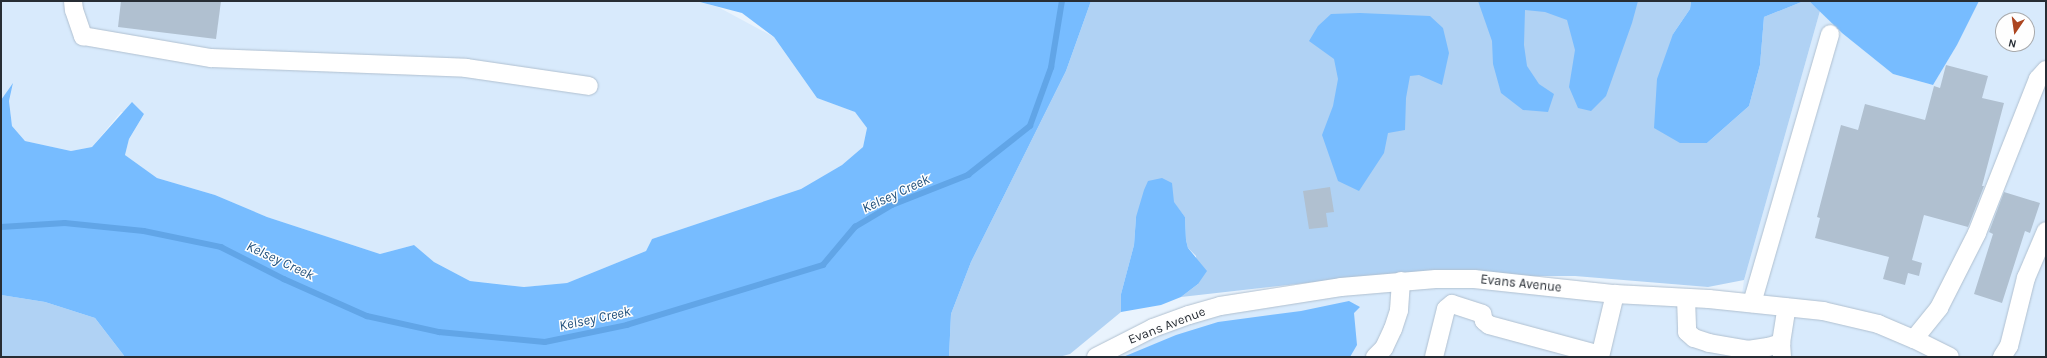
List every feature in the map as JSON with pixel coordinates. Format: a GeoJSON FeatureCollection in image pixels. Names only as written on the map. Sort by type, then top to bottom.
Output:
{"type":"FeatureCollection","features":[{"type":"Feature","properties":{"kind":"street"},"geometry":{"type":"LineString","coordinates":[[73,1],[74,10],[83,36],[211,58],[466,68],[589,86]]}},
{"type":"Feature","properties":{"kind":"street"},"geometry":{"type":"LineString","coordinates":[[1752,303],[1830,34]]}},
{"type":"Feature","properties":{"kind":"street"},"geometry":{"type":"LineString","coordinates":[[1914,339],[1939,308],[1977,233],[2038,79],[2046,70]]}},
{"type":"Feature","properties":{"kind":"street"},"geometry":{"type":"LineString","coordinates":[[2002,357],[2008,346],[2026,278],[2046,232]]}},
{"type":"Feature","properties":{"kind":"street","name":"Evans Avenue"},"geometry":{"type":"LineString","coordinates":[[1096,357],[1153,328],[1220,306],[1334,288],[1401,281],[1474,279],[1615,294],[1752,303],[1851,316],[1878,324],[1914,339],[1950,357]]}},
{"type":"Feature","properties":{"kind":"street"},"geometry":{"type":"LineString","coordinates":[[1375,357],[1384,348],[1400,310],[1401,281]]}},
{"type":"Feature","properties":{"kind":"street"},"geometry":{"type":"LineString","coordinates":[[1434,357],[1446,309],[1452,304],[1482,314],[1484,321],[1489,325],[1600,356],[1615,294]]}},
{"type":"Feature","properties":{"kind":"street"},"geometry":{"type":"LineString","coordinates":[[1686,298],[1687,332],[1694,338],[1715,344],[1748,350],[1768,347],[1782,350],[1787,307]]}},
{"type":"Feature","properties":{"kind":"shaded area"},"geometry":{"type":"Polygon","coordinates":[[[1,1],[696,1],[718,7],[774,37],[817,98],[855,112],[867,128],[863,147],[842,165],[801,189],[652,239],[646,251],[567,283],[525,287],[470,281],[434,262],[414,245],[380,254],[267,217],[215,195],[157,178],[125,155],[129,139],[144,114],[121,112],[92,147],[71,151],[25,141],[12,126],[9,101],[13,84],[1,100],[1,1]]]}},
{"type":"Feature","properties":{"kind":"shaded area"},"geometry":{"type":"Polygon","coordinates":[[[696,1],[1091,1],[1066,71],[971,262],[951,314],[949,357],[125,357],[95,318],[45,302],[1,295],[1,100],[13,83],[9,101],[12,126],[25,141],[71,151],[92,147],[132,102],[144,114],[129,139],[125,155],[157,178],[215,195],[267,217],[380,254],[414,245],[434,262],[470,281],[524,287],[567,283],[646,251],[652,239],[801,189],[842,165],[863,147],[867,128],[855,112],[817,98],[774,37],[742,13],[696,1]]]}},
{"type":"Feature","properties":{"kind":"shaded area"},"geometry":{"type":"Polygon","coordinates":[[[1091,1],[1691,1],[1690,9],[1673,34],[1680,143],[1707,143],[1749,106],[1760,65],[1764,17],[1804,1],[1809,1],[1820,11],[1744,280],[1708,287],[1575,276],[1369,276],[1181,297],[1198,284],[1196,256],[1188,248],[1186,240],[1185,217],[1174,203],[1136,217],[1134,245],[1121,294],[1121,312],[1070,354],[1059,357],[949,357],[951,314],[971,262],[1066,71],[1091,1]]]}},
{"type":"Feature","properties":{"kind":"shaded area"},"geometry":{"type":"Polygon","coordinates":[[[1478,1],[1638,1],[1632,23],[1606,96],[1591,111],[1578,108],[1569,87],[1575,50],[1567,20],[1545,12],[1525,10],[1524,45],[1527,66],[1539,84],[1554,94],[1548,112],[1523,110],[1501,93],[1493,64],[1492,41],[1478,1]]]}},
{"type":"Feature","properties":{"kind":"shaded area"},"geometry":{"type":"Polygon","coordinates":[[[1691,1],[1804,1],[1764,17],[1760,65],[1749,106],[1707,143],[1680,143],[1654,128],[1657,79],[1673,34],[1690,9],[1691,1]]]}},
{"type":"Feature","properties":{"kind":"shaded area"},"geometry":{"type":"Polygon","coordinates":[[[1809,1],[1979,1],[1957,45],[1933,85],[1893,74],[1842,33],[1809,1]]]}},
{"type":"Feature","properties":{"kind":"shaded area"},"geometry":{"type":"Polygon","coordinates":[[[1979,1],[2046,1],[2046,357],[1096,357],[1189,315],[1416,280],[1741,302],[1744,280],[1820,11],[1842,33],[1893,74],[1933,85],[1957,45],[1979,1]]]}},
{"type":"Feature","properties":{"kind":"shaded area"},"geometry":{"type":"Polygon","coordinates":[[[1360,13],[1430,16],[1443,28],[1449,53],[1442,85],[1419,75],[1410,76],[1406,98],[1405,130],[1388,133],[1384,153],[1359,191],[1338,181],[1322,135],[1333,106],[1338,79],[1334,59],[1309,41],[1318,26],[1331,14],[1360,13]]]}},
{"type":"Feature","properties":{"kind":"shaded area"},"geometry":{"type":"Polygon","coordinates":[[[1162,178],[1172,183],[1174,202],[1185,217],[1186,240],[1188,248],[1207,271],[1198,284],[1181,297],[1161,305],[1121,312],[1121,294],[1134,245],[1136,217],[1144,190],[1148,181],[1162,178]]]}},
{"type":"Feature","properties":{"kind":"shaded area"},"geometry":{"type":"Polygon","coordinates":[[[1,295],[45,302],[95,318],[125,357],[1,357],[1,295]]]}},
{"type":"Feature","properties":{"kind":"shaded area"},"geometry":{"type":"Polygon","coordinates":[[[1349,301],[1360,307],[1354,313],[1357,345],[1350,357],[1123,357],[1176,335],[1218,322],[1301,311],[1349,301]]]}},
{"type":"Feature","properties":{"kind":"building"},"geometry":{"type":"Polygon","coordinates":[[[121,1],[221,1],[216,39],[118,27],[121,1]]]}},
{"type":"Feature","properties":{"kind":"building"},"geometry":{"type":"Polygon","coordinates":[[[1946,65],[1988,76],[1982,98],[2004,103],[1982,186],[1984,186],[1968,227],[1924,215],[1912,260],[1922,263],[1919,276],[1908,273],[1905,285],[1883,279],[1889,257],[1815,238],[1820,218],[1817,217],[1841,125],[1858,130],[1865,104],[1925,120],[1934,86],[1940,88],[1946,65]]]}},
{"type":"Feature","properties":{"kind":"building"},"geometry":{"type":"Polygon","coordinates":[[[1330,187],[1334,212],[1326,213],[1328,227],[1309,229],[1303,191],[1330,187]]]}},
{"type":"Feature","properties":{"kind":"building"},"geometry":{"type":"Polygon","coordinates":[[[2004,192],[2040,203],[2030,233],[2025,231],[2002,303],[1974,294],[1993,234],[1989,232],[2004,192]]]}},
{"type":"Feature","properties":{"kind":"waterway","name":"Kelsey Creek"},"geometry":{"type":"LineString","coordinates":[[1,227],[65,223],[144,231],[221,247],[284,279],[367,316],[439,332],[545,342],[627,325],[823,265],[855,227],[892,205],[968,175],[1030,126],[1051,68],[1062,1]]}}]}
